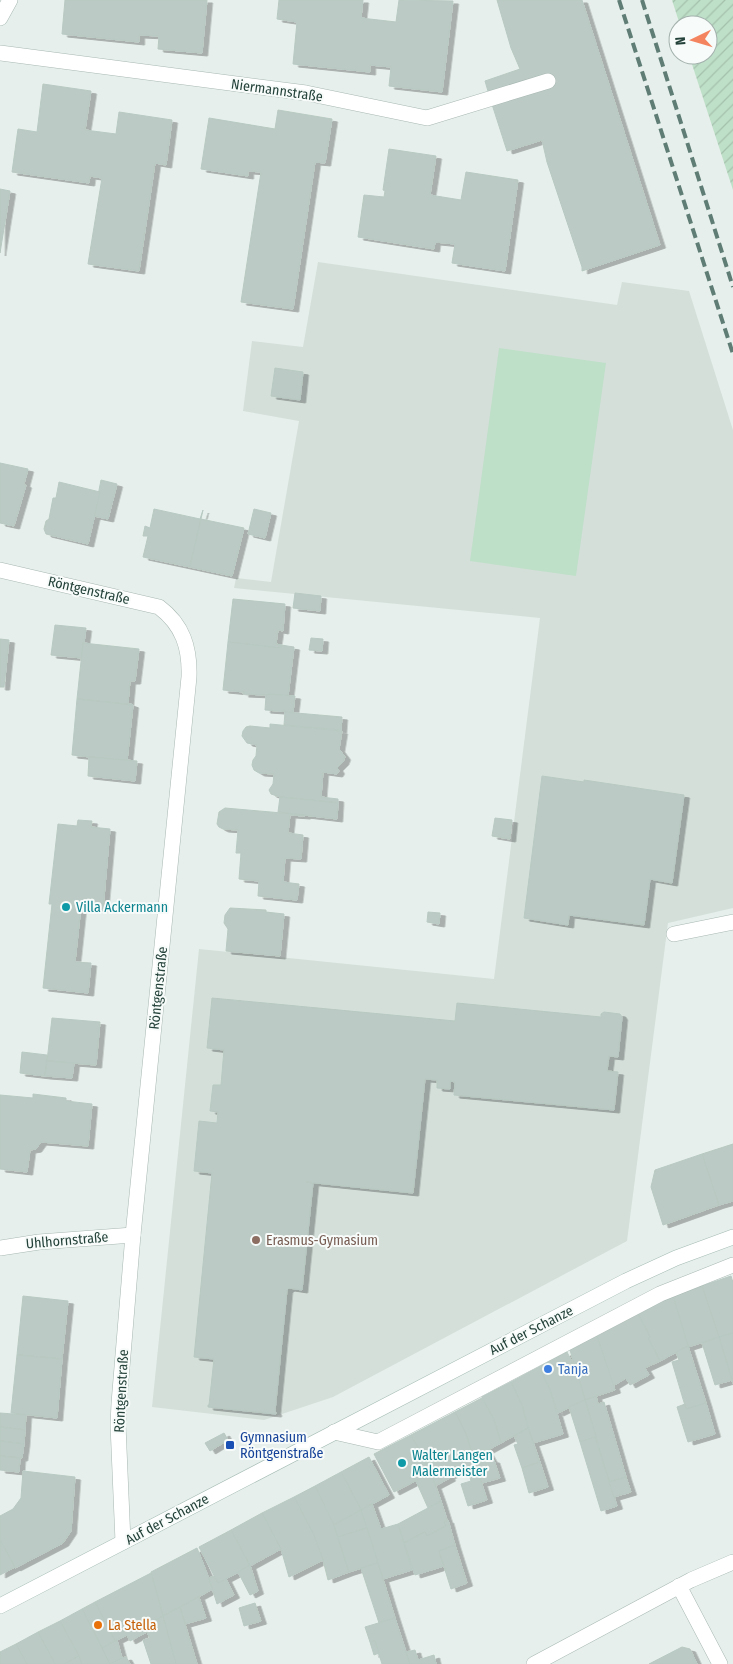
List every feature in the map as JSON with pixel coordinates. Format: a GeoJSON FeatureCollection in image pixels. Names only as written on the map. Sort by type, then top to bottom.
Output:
{"type":"FeatureCollection","features":[{"type":"Feature","properties":{"kind":"street"},"geometry":{"type":"LineString","coordinates":[[0,18],[10,0]]}},
{"type":"Feature","properties":{"kind":"street","name":"Niermannstraße"},"geometry":{"type":"LineString","coordinates":[[0,53],[306,93],[427,118],[548,81]]}},
{"type":"Feature","properties":{"kind":"street","name":"Röntgenstraße"},"geometry":{"type":"LineString","coordinates":[[0,570],[159,607],[176,622],[188,652],[188,687],[133,1235],[118,1425],[123,1542]]}},
{"type":"Feature","properties":{"kind":"street"},"geometry":{"type":"LineString","coordinates":[[674,934],[733,922]]}},
{"type":"Feature","properties":{"kind":"street","name":"Uhlhornstraße"},"geometry":{"type":"LineString","coordinates":[[0,1248],[38,1242],[133,1235]]}},
{"type":"Feature","properties":{"kind":"street","name":"Auf der Schanze"},"geometry":{"type":"LineString","coordinates":[[0,1606],[650,1269],[733,1237]]}},
{"type":"Feature","properties":{"kind":"street","name":"Auf der Schanze"},"geometry":{"type":"LineString","coordinates":[[334,1432],[378,1442],[660,1294],[733,1265]]}},
{"type":"Feature","properties":{"kind":"street"},"geometry":{"type":"LineString","coordinates":[[534,1664],[679,1586],[733,1562]]}},
{"type":"Feature","properties":{"kind":"street"},"geometry":{"type":"LineString","coordinates":[[679,1586],[720,1664]]}},
{"type":"Feature","properties":{"kind":"shaded area","name":"Erasmus-Gymasium"},"geometry":{"type":"Polygon","coordinates":[[[318,262],[617,305],[622,282],[689,291],[733,430],[733,908],[668,923],[627,1241],[333,1397],[264,1420],[152,1407],[199,949],[494,979],[540,618],[234,588],[236,578],[271,582],[299,421],[243,411],[252,341],[303,347],[318,262]]]}},
{"type":"Feature","properties":{"kind":"green space"},"geometry":{"type":"Polygon","coordinates":[[[672,0],[733,0],[733,190],[692,65],[718,65],[718,15],[677,15],[672,0]]]}},
{"type":"Feature","properties":{"kind":"green space"},"geometry":{"type":"Polygon","coordinates":[[[499,348],[606,363],[576,576],[470,561],[499,348]]]}},
{"type":"Feature","properties":{"kind":"building"},"geometry":{"type":"Polygon","coordinates":[[[65,0],[207,0],[202,53],[158,49],[159,36],[139,35],[139,42],[62,34],[65,0]]]}},
{"type":"Feature","properties":{"kind":"building"},"geometry":{"type":"Polygon","coordinates":[[[279,0],[363,0],[361,18],[396,22],[399,0],[453,1],[442,92],[389,86],[391,67],[370,65],[370,72],[293,64],[297,22],[277,19],[279,0]]]}},
{"type":"Feature","properties":{"kind":"building"},"geometry":{"type":"Polygon","coordinates":[[[497,0],[582,0],[660,245],[582,271],[547,162],[542,140],[507,151],[490,98],[485,81],[520,69],[511,48],[497,0]]]}},
{"type":"Feature","properties":{"kind":"building"},"geometry":{"type":"Polygon","coordinates":[[[43,84],[91,91],[85,130],[116,134],[119,112],[172,120],[166,165],[155,163],[139,271],[88,264],[102,178],[90,176],[89,183],[12,172],[18,129],[37,132],[43,84]]]}},
{"type":"Feature","properties":{"kind":"building"},"geometry":{"type":"Polygon","coordinates":[[[278,110],[332,119],[325,163],[315,162],[293,309],[241,302],[261,172],[248,171],[248,176],[201,169],[209,118],[275,129],[278,110]]]}},
{"type":"Feature","properties":{"kind":"building"},"geometry":{"type":"Polygon","coordinates":[[[389,149],[436,156],[430,195],[461,200],[466,172],[518,180],[505,271],[452,263],[455,244],[435,242],[434,249],[358,237],[364,195],[384,197],[385,191],[383,190],[389,149]]]}},
{"type":"Feature","properties":{"kind":"building"},"geometry":{"type":"Polygon","coordinates":[[[0,189],[10,191],[0,253],[0,189]]]}},
{"type":"Feature","properties":{"kind":"building"},"geometry":{"type":"Polygon","coordinates":[[[275,368],[303,372],[300,400],[271,396],[275,368]]]}},
{"type":"Feature","properties":{"kind":"building"},"geometry":{"type":"Polygon","coordinates":[[[0,463],[28,469],[24,484],[26,485],[14,526],[0,523],[0,463]]]}},
{"type":"Feature","properties":{"kind":"building"},"geometry":{"type":"Polygon","coordinates":[[[101,480],[117,484],[108,519],[94,516],[101,480]]]}},
{"type":"Feature","properties":{"kind":"building"},"geometry":{"type":"Polygon","coordinates":[[[59,482],[100,492],[88,544],[46,534],[44,529],[46,521],[49,519],[53,498],[56,498],[59,482]]]}},
{"type":"Feature","properties":{"kind":"building"},"geometry":{"type":"Polygon","coordinates":[[[154,509],[200,519],[203,510],[190,567],[143,557],[148,536],[143,536],[145,526],[150,528],[154,509]]]}},
{"type":"Feature","properties":{"kind":"building"},"geometry":{"type":"Polygon","coordinates":[[[254,509],[271,513],[265,538],[248,534],[254,509]]]}},
{"type":"Feature","properties":{"kind":"building"},"geometry":{"type":"Polygon","coordinates":[[[201,519],[244,528],[232,576],[190,567],[201,519]]]}},
{"type":"Feature","properties":{"kind":"building"},"geometry":{"type":"Polygon","coordinates":[[[295,593],[321,596],[320,611],[293,608],[295,593]]]}},
{"type":"Feature","properties":{"kind":"building"},"geometry":{"type":"Polygon","coordinates":[[[233,599],[285,604],[283,631],[278,630],[276,644],[281,645],[281,648],[228,642],[233,599]]]}},
{"type":"Feature","properties":{"kind":"building"},"geometry":{"type":"Polygon","coordinates":[[[55,625],[86,628],[82,658],[51,655],[55,625]]]}},
{"type":"Feature","properties":{"kind":"building"},"geometry":{"type":"Polygon","coordinates":[[[311,638],[323,639],[322,651],[309,650],[311,638]]]}},
{"type":"Feature","properties":{"kind":"building"},"geometry":{"type":"Polygon","coordinates":[[[0,639],[9,640],[4,687],[0,687],[0,639]]]}},
{"type":"Feature","properties":{"kind":"building"},"geometry":{"type":"Polygon","coordinates":[[[228,642],[281,648],[281,645],[294,647],[288,696],[243,694],[244,692],[223,690],[228,642]]]}},
{"type":"Feature","properties":{"kind":"building"},"geometry":{"type":"Polygon","coordinates":[[[83,643],[139,649],[135,681],[130,681],[128,703],[133,705],[77,699],[83,643]]]}},
{"type":"Feature","properties":{"kind":"building"},"geometry":{"type":"Polygon","coordinates":[[[268,694],[295,696],[293,712],[265,710],[266,696],[268,694]]]}},
{"type":"Feature","properties":{"kind":"building"},"geometry":{"type":"Polygon","coordinates":[[[77,699],[133,705],[127,761],[72,755],[77,699]]]}},
{"type":"Feature","properties":{"kind":"building"},"geometry":{"type":"Polygon","coordinates":[[[285,712],[342,717],[341,730],[284,725],[285,712]]]}},
{"type":"Feature","properties":{"kind":"building"},"geometry":{"type":"Polygon","coordinates":[[[270,724],[342,731],[339,749],[345,757],[337,768],[339,771],[337,774],[323,772],[321,797],[338,799],[338,803],[280,797],[271,794],[269,790],[273,784],[274,774],[259,773],[254,770],[252,765],[256,756],[257,745],[247,743],[242,736],[246,727],[270,728],[270,724]]]}},
{"type":"Feature","properties":{"kind":"building"},"geometry":{"type":"Polygon","coordinates":[[[89,757],[137,761],[135,781],[88,776],[89,757]]]}},
{"type":"Feature","properties":{"kind":"building"},"geometry":{"type":"Polygon","coordinates":[[[542,776],[584,782],[584,780],[684,795],[672,883],[650,879],[644,925],[569,915],[568,925],[524,918],[542,776]]]}},
{"type":"Feature","properties":{"kind":"building"},"geometry":{"type":"Polygon","coordinates":[[[280,797],[338,803],[337,819],[278,812],[280,797]]]}},
{"type":"Feature","properties":{"kind":"building"},"geometry":{"type":"Polygon","coordinates":[[[225,808],[305,815],[290,815],[288,833],[303,835],[301,859],[285,858],[283,882],[299,884],[297,900],[258,896],[259,881],[239,879],[241,853],[236,853],[238,830],[223,829],[217,824],[219,812],[225,808]]]}},
{"type":"Feature","properties":{"kind":"building"},"geometry":{"type":"Polygon","coordinates":[[[495,818],[512,820],[510,839],[492,836],[495,818]]]}},
{"type":"Feature","properties":{"kind":"building","name":"Villa Ackermann"},"geometry":{"type":"Polygon","coordinates":[[[78,820],[92,821],[91,827],[110,829],[103,909],[81,906],[75,962],[91,963],[88,993],[43,988],[52,904],[49,904],[58,824],[77,826],[78,820]]]}},
{"type":"Feature","properties":{"kind":"building"},"geometry":{"type":"Polygon","coordinates":[[[230,908],[266,910],[266,912],[284,914],[280,956],[226,951],[228,929],[224,923],[225,915],[230,908]]]}},
{"type":"Feature","properties":{"kind":"building"},"geometry":{"type":"Polygon","coordinates":[[[428,912],[440,913],[439,924],[427,922],[428,912]]]}},
{"type":"Feature","properties":{"kind":"building","name":"Erasmus-Gymasium"},"geometry":{"type":"Polygon","coordinates":[[[212,998],[455,1021],[457,1003],[601,1017],[601,1014],[604,1012],[620,1014],[622,1017],[618,1057],[609,1056],[607,1071],[618,1072],[614,1110],[454,1095],[455,1082],[450,1081],[450,1089],[437,1088],[437,1080],[425,1079],[413,1193],[306,1182],[313,1183],[302,1290],[289,1288],[287,1290],[276,1414],[208,1407],[214,1359],[194,1357],[212,1173],[194,1171],[199,1121],[217,1123],[218,1112],[210,1111],[213,1085],[221,1085],[224,1050],[207,1048],[212,998]]]}},
{"type":"Feature","properties":{"kind":"building"},"geometry":{"type":"Polygon","coordinates":[[[52,1018],[100,1022],[96,1065],[47,1061],[52,1018]]]}},
{"type":"Feature","properties":{"kind":"building"},"geometry":{"type":"Polygon","coordinates":[[[22,1052],[47,1055],[45,1076],[20,1073],[22,1052]]]}},
{"type":"Feature","properties":{"kind":"building"},"geometry":{"type":"Polygon","coordinates":[[[47,1061],[74,1063],[72,1078],[45,1076],[47,1061]]]}},
{"type":"Feature","properties":{"kind":"building"},"geometry":{"type":"Polygon","coordinates":[[[33,1094],[66,1098],[66,1101],[92,1104],[88,1146],[41,1142],[36,1149],[30,1150],[27,1172],[0,1169],[0,1095],[33,1098],[33,1094]]]}},
{"type":"Feature","properties":{"kind":"building"},"geometry":{"type":"Polygon","coordinates":[[[733,1144],[733,1201],[719,1205],[702,1154],[733,1144]]]}},
{"type":"Feature","properties":{"kind":"building"},"geometry":{"type":"Polygon","coordinates":[[[702,1154],[719,1205],[663,1225],[651,1187],[655,1170],[702,1154]]]}},
{"type":"Feature","properties":{"kind":"building"},"geometry":{"type":"Polygon","coordinates":[[[731,1276],[733,1283],[733,1333],[719,1337],[702,1286],[731,1276]]]}},
{"type":"Feature","properties":{"kind":"building"},"geometry":{"type":"Polygon","coordinates":[[[702,1286],[719,1337],[688,1347],[673,1296],[702,1286]]]}},
{"type":"Feature","properties":{"kind":"building"},"geometry":{"type":"Polygon","coordinates":[[[23,1296],[68,1301],[62,1359],[17,1355],[23,1296]]]}},
{"type":"Feature","properties":{"kind":"building"},"geometry":{"type":"Polygon","coordinates":[[[673,1296],[688,1346],[660,1361],[638,1314],[673,1296]]]}},
{"type":"Feature","properties":{"kind":"building"},"geometry":{"type":"Polygon","coordinates":[[[638,1314],[660,1361],[645,1368],[649,1375],[630,1385],[626,1378],[613,1386],[597,1336],[638,1314]]]}},
{"type":"Feature","properties":{"kind":"building"},"geometry":{"type":"Polygon","coordinates":[[[733,1333],[733,1384],[719,1337],[733,1333]]]}},
{"type":"Feature","properties":{"kind":"building"},"geometry":{"type":"Polygon","coordinates":[[[597,1336],[615,1390],[585,1400],[570,1350],[597,1336]]]}},
{"type":"Feature","properties":{"kind":"building"},"geometry":{"type":"Polygon","coordinates":[[[719,1337],[732,1380],[715,1385],[702,1343],[719,1337]]]}},
{"type":"Feature","properties":{"kind":"building"},"geometry":{"type":"Polygon","coordinates":[[[688,1346],[706,1403],[686,1409],[672,1362],[679,1360],[676,1352],[688,1346]]]}},
{"type":"Feature","properties":{"kind":"building"},"geometry":{"type":"Polygon","coordinates":[[[567,1352],[577,1372],[585,1400],[558,1413],[539,1367],[567,1352]]]}},
{"type":"Feature","properties":{"kind":"building"},"geometry":{"type":"Polygon","coordinates":[[[17,1355],[62,1359],[57,1418],[11,1413],[17,1355]]]}},
{"type":"Feature","properties":{"kind":"building"},"geometry":{"type":"Polygon","coordinates":[[[539,1367],[550,1390],[563,1434],[533,1443],[522,1405],[511,1382],[539,1367]]]}},
{"type":"Feature","properties":{"kind":"building"},"geometry":{"type":"Polygon","coordinates":[[[511,1382],[522,1405],[528,1428],[501,1443],[494,1420],[482,1397],[511,1382]]]}},
{"type":"Feature","properties":{"kind":"building"},"geometry":{"type":"Polygon","coordinates":[[[596,1396],[598,1404],[604,1402],[626,1477],[609,1482],[585,1400],[596,1396]]]}},
{"type":"Feature","properties":{"kind":"building"},"geometry":{"type":"Polygon","coordinates":[[[482,1398],[494,1420],[501,1443],[473,1458],[466,1434],[455,1412],[482,1398]]]}},
{"type":"Feature","properties":{"kind":"building"},"geometry":{"type":"Polygon","coordinates":[[[585,1400],[596,1437],[580,1442],[569,1407],[585,1400]]]}},
{"type":"Feature","properties":{"kind":"building"},"geometry":{"type":"Polygon","coordinates":[[[706,1403],[715,1434],[688,1442],[677,1407],[685,1404],[686,1409],[706,1403]]]}},
{"type":"Feature","properties":{"kind":"building"},"geometry":{"type":"Polygon","coordinates":[[[455,1412],[466,1434],[475,1463],[449,1476],[450,1478],[435,1486],[431,1473],[411,1435],[455,1412]]]}},
{"type":"Feature","properties":{"kind":"building"},"geometry":{"type":"Polygon","coordinates":[[[0,1413],[26,1415],[25,1430],[0,1427],[0,1413]]]}},
{"type":"Feature","properties":{"kind":"building"},"geometry":{"type":"Polygon","coordinates":[[[0,1427],[25,1430],[24,1444],[0,1441],[0,1427]]]}},
{"type":"Feature","properties":{"kind":"building"},"geometry":{"type":"Polygon","coordinates":[[[528,1428],[540,1462],[522,1468],[514,1445],[518,1444],[514,1436],[528,1428]]]}},
{"type":"Feature","properties":{"kind":"building"},"geometry":{"type":"Polygon","coordinates":[[[224,1433],[228,1440],[210,1451],[205,1443],[224,1433]]]}},
{"type":"Feature","properties":{"kind":"building","name":"Walter Langen Malermeister"},"geometry":{"type":"Polygon","coordinates":[[[411,1435],[431,1473],[394,1492],[374,1454],[411,1435]]]}},
{"type":"Feature","properties":{"kind":"building"},"geometry":{"type":"Polygon","coordinates":[[[595,1437],[617,1506],[601,1511],[580,1442],[595,1437]]]}},
{"type":"Feature","properties":{"kind":"building"},"geometry":{"type":"Polygon","coordinates":[[[0,1441],[24,1444],[22,1458],[0,1456],[0,1441]]]}},
{"type":"Feature","properties":{"kind":"building"},"geometry":{"type":"Polygon","coordinates":[[[487,1451],[492,1460],[494,1460],[500,1478],[482,1483],[473,1458],[487,1451]]]}},
{"type":"Feature","properties":{"kind":"building"},"geometry":{"type":"Polygon","coordinates":[[[0,1456],[20,1458],[19,1472],[0,1470],[0,1456]]]}},
{"type":"Feature","properties":{"kind":"building"},"geometry":{"type":"Polygon","coordinates":[[[369,1457],[389,1495],[361,1510],[341,1472],[369,1457]]]}},
{"type":"Feature","properties":{"kind":"building"},"geometry":{"type":"Polygon","coordinates":[[[540,1462],[548,1487],[529,1493],[522,1468],[540,1462]]]}},
{"type":"Feature","properties":{"kind":"building"},"geometry":{"type":"Polygon","coordinates":[[[475,1463],[487,1500],[468,1506],[461,1484],[471,1481],[467,1467],[475,1463]]]}},
{"type":"Feature","properties":{"kind":"building"},"geometry":{"type":"Polygon","coordinates":[[[23,1471],[75,1477],[71,1531],[63,1543],[15,1568],[0,1540],[0,1516],[13,1509],[21,1498],[23,1471]]]}},
{"type":"Feature","properties":{"kind":"building"},"geometry":{"type":"Polygon","coordinates":[[[341,1472],[361,1510],[333,1525],[315,1486],[341,1472]]]}},
{"type":"Feature","properties":{"kind":"building"},"geometry":{"type":"Polygon","coordinates":[[[431,1473],[441,1501],[428,1508],[416,1481],[431,1473]]]}},
{"type":"Feature","properties":{"kind":"building"},"geometry":{"type":"Polygon","coordinates":[[[626,1477],[631,1492],[614,1497],[609,1482],[626,1477]]]}},
{"type":"Feature","properties":{"kind":"building"},"geometry":{"type":"Polygon","coordinates":[[[315,1486],[334,1525],[349,1572],[328,1580],[313,1533],[294,1497],[315,1486]]]}},
{"type":"Feature","properties":{"kind":"building"},"geometry":{"type":"Polygon","coordinates":[[[294,1497],[313,1533],[323,1560],[289,1577],[281,1549],[262,1513],[294,1497]]]}},
{"type":"Feature","properties":{"kind":"building"},"geometry":{"type":"Polygon","coordinates":[[[441,1501],[447,1520],[444,1522],[446,1526],[427,1536],[425,1532],[404,1543],[398,1524],[441,1501]]]}},
{"type":"Feature","properties":{"kind":"building"},"geometry":{"type":"Polygon","coordinates":[[[372,1504],[381,1529],[398,1524],[412,1570],[383,1579],[361,1510],[372,1504]]]}},
{"type":"Feature","properties":{"kind":"building"},"geometry":{"type":"Polygon","coordinates":[[[361,1510],[367,1528],[338,1537],[334,1525],[361,1510]]]}},
{"type":"Feature","properties":{"kind":"building"},"geometry":{"type":"Polygon","coordinates":[[[262,1513],[281,1549],[250,1566],[231,1530],[262,1513]]]}},
{"type":"Feature","properties":{"kind":"building"},"geometry":{"type":"Polygon","coordinates":[[[448,1520],[455,1545],[439,1551],[444,1566],[415,1575],[404,1543],[425,1532],[427,1536],[446,1526],[444,1522],[448,1520]]]}},
{"type":"Feature","properties":{"kind":"building"},"geometry":{"type":"Polygon","coordinates":[[[367,1528],[378,1563],[349,1572],[338,1537],[367,1528]]]}},
{"type":"Feature","properties":{"kind":"building"},"geometry":{"type":"Polygon","coordinates":[[[231,1530],[250,1566],[218,1583],[199,1547],[231,1530]]]}},
{"type":"Feature","properties":{"kind":"building"},"geometry":{"type":"Polygon","coordinates":[[[0,1540],[15,1567],[0,1575],[0,1540]]]}},
{"type":"Feature","properties":{"kind":"building"},"geometry":{"type":"Polygon","coordinates":[[[455,1545],[467,1583],[451,1589],[439,1551],[455,1545]]]}},
{"type":"Feature","properties":{"kind":"building"},"geometry":{"type":"Polygon","coordinates":[[[197,1548],[213,1589],[163,1616],[151,1572],[197,1548]]]}},
{"type":"Feature","properties":{"kind":"building"},"geometry":{"type":"Polygon","coordinates":[[[378,1563],[395,1618],[379,1623],[361,1568],[378,1563]]]}},
{"type":"Feature","properties":{"kind":"building"},"geometry":{"type":"Polygon","coordinates":[[[250,1565],[258,1591],[250,1595],[238,1572],[250,1565]]]}},
{"type":"Feature","properties":{"kind":"building"},"geometry":{"type":"Polygon","coordinates":[[[151,1573],[163,1616],[144,1627],[147,1632],[130,1641],[127,1635],[115,1641],[95,1602],[151,1573]]]}},
{"type":"Feature","properties":{"kind":"building"},"geometry":{"type":"Polygon","coordinates":[[[214,1576],[218,1583],[226,1579],[234,1595],[217,1604],[209,1578],[214,1576]]]}},
{"type":"Feature","properties":{"kind":"building"},"geometry":{"type":"Polygon","coordinates":[[[199,1597],[206,1618],[185,1624],[180,1607],[199,1597]]]}},
{"type":"Feature","properties":{"kind":"building","name":"La Stella"},"geometry":{"type":"Polygon","coordinates":[[[95,1602],[115,1641],[102,1648],[82,1609],[95,1602]]]}},
{"type":"Feature","properties":{"kind":"building"},"geometry":{"type":"Polygon","coordinates":[[[255,1603],[261,1621],[244,1626],[239,1608],[255,1603]]]}},
{"type":"Feature","properties":{"kind":"building"},"geometry":{"type":"Polygon","coordinates":[[[180,1607],[197,1664],[176,1664],[163,1616],[180,1607]]]}},
{"type":"Feature","properties":{"kind":"building"},"geometry":{"type":"Polygon","coordinates":[[[82,1609],[110,1664],[82,1664],[60,1621],[82,1609]]]}},
{"type":"Feature","properties":{"kind":"building"},"geometry":{"type":"Polygon","coordinates":[[[163,1616],[176,1664],[151,1664],[143,1640],[150,1638],[144,1627],[163,1616]]]}},
{"type":"Feature","properties":{"kind":"building"},"geometry":{"type":"Polygon","coordinates":[[[395,1618],[410,1664],[382,1664],[375,1641],[370,1642],[365,1627],[395,1618]]]}},
{"type":"Feature","properties":{"kind":"building"},"geometry":{"type":"Polygon","coordinates":[[[60,1621],[79,1656],[64,1664],[55,1664],[38,1632],[60,1621]]]}},
{"type":"Feature","properties":{"kind":"building"},"geometry":{"type":"Polygon","coordinates":[[[38,1632],[55,1664],[27,1664],[16,1644],[38,1632]]]}},
{"type":"Feature","properties":{"kind":"building"},"geometry":{"type":"Polygon","coordinates":[[[117,1640],[122,1658],[110,1664],[102,1648],[117,1640]]]}},
{"type":"Feature","properties":{"kind":"building"},"geometry":{"type":"Polygon","coordinates":[[[375,1641],[379,1653],[374,1655],[370,1642],[375,1641]]]}},
{"type":"Feature","properties":{"kind":"building"},"geometry":{"type":"Polygon","coordinates":[[[16,1644],[27,1664],[0,1664],[0,1652],[16,1644]]]}},
{"type":"Feature","properties":{"kind":"building"},"geometry":{"type":"Polygon","coordinates":[[[682,1647],[690,1649],[697,1664],[649,1664],[682,1647]]]}},
{"type":"Feature","properties":{"kind":"building"},"geometry":{"type":"Polygon","coordinates":[[[415,1650],[418,1660],[434,1655],[436,1664],[410,1664],[406,1652],[415,1650]]]}},
{"type":"Feature","properties":{"kind":"building"},"geometry":{"type":"Polygon","coordinates":[[[79,1656],[82,1664],[64,1664],[79,1656]]]}},
{"type":"Feature","properties":{"kind":"building"},"geometry":{"type":"Polygon","coordinates":[[[126,1657],[130,1664],[110,1664],[122,1658],[126,1657]]]}},
{"type":"Feature","properties":{"kind":"railway"},"geometry":{"type":"LineString","coordinates":[[619,0],[733,354]]}},
{"type":"Feature","properties":{"kind":"railway"},"geometry":{"type":"LineString","coordinates":[[642,0],[733,287]]}},
{"type":"Feature","properties":{"kind":"place","name":"Villa Ackermann"},"geometry":{"type":"Point","coordinates":[66,907]}},
{"type":"Feature","properties":{"kind":"place","name":"Erasmus-Gymasium"},"geometry":{"type":"Point","coordinates":[256,1240]}},
{"type":"Feature","properties":{"kind":"place","name":"Tanja"},"geometry":{"type":"Point","coordinates":[548,1369]}},
{"type":"Feature","properties":{"kind":"place","name":"Gymnasium Röntgenstraße"},"geometry":{"type":"Point","coordinates":[230,1445]}},
{"type":"Feature","properties":{"kind":"place","name":"Walter Langen Malermeister"},"geometry":{"type":"Point","coordinates":[402,1463]}},
{"type":"Feature","properties":{"kind":"place","name":"La Stella"},"geometry":{"type":"Point","coordinates":[98,1625]}}]}
